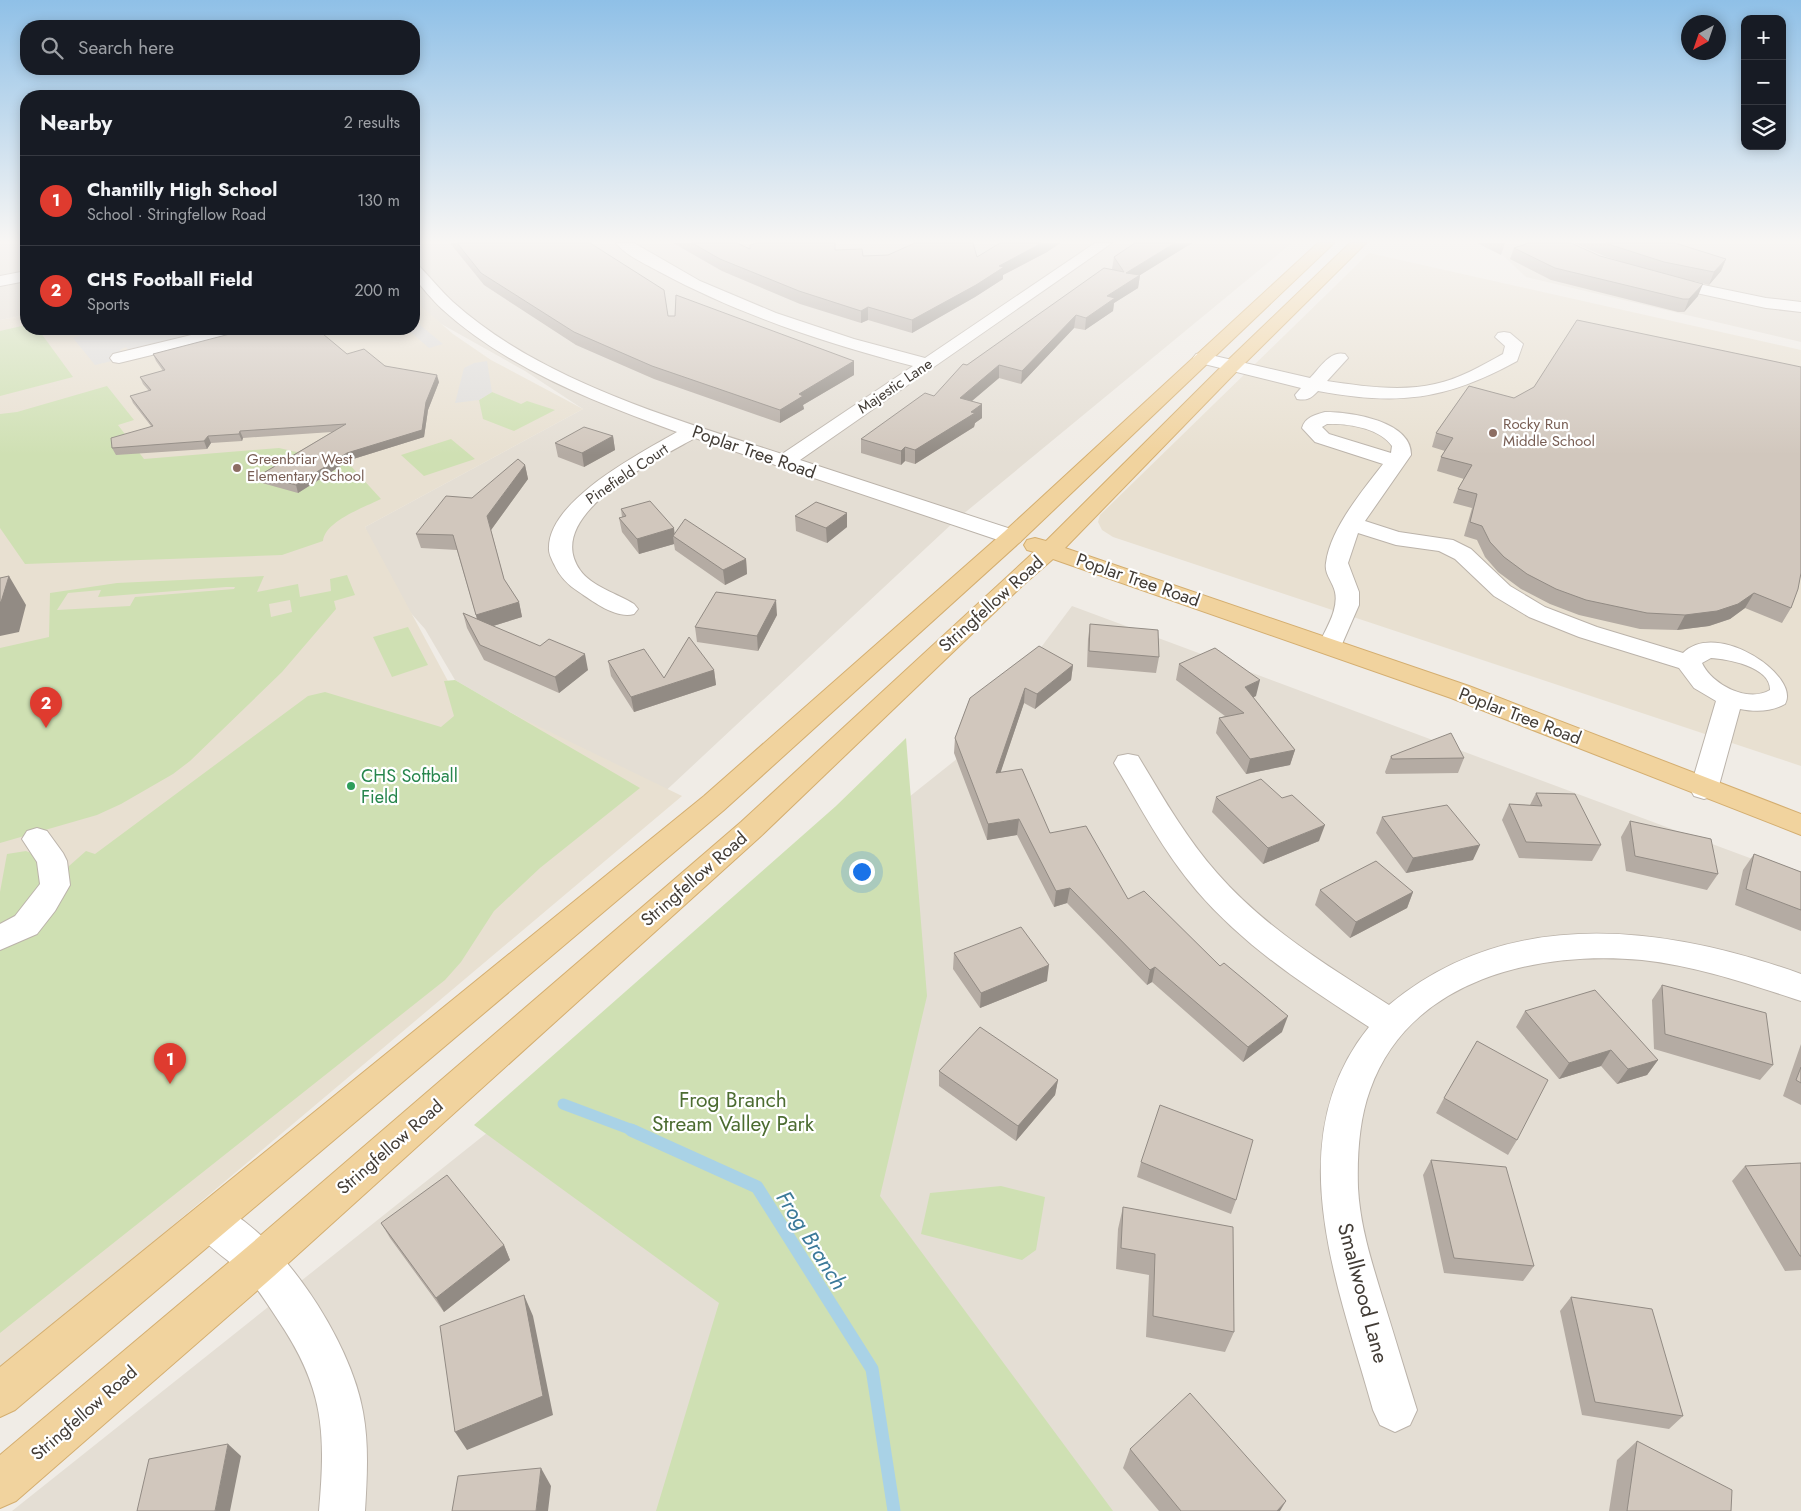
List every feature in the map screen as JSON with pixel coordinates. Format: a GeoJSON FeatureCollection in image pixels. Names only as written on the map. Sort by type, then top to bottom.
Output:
{"type":"FeatureCollection","features":[{"type":"Feature","properties":{"kind":"main road","name":"Stringfellow Road"},"geometry":{"type":"LineString","coordinates":[[0,1395],[714,803],[1012,537],[1250,314]]}},
{"type":"Feature","properties":{"kind":"main road","name":"Stringfellow Road"},"geometry":{"type":"LineString","coordinates":[[0,1485],[260,1262],[751,829],[1014,581],[1050,550],[1286,314]]}},
{"type":"Feature","properties":{"kind":"main road","name":"Poplar Tree Road"},"geometry":{"type":"LineString","coordinates":[[1012,537],[1460,692],[1801,825]]}},
{"type":"Feature","properties":{"kind":"street","name":"Poplar Tree Road"},"geometry":{"type":"LineString","coordinates":[[459,314],[523,357],[618,404],[784,462],[1012,537]]}},
{"type":"Feature","properties":{"kind":"street"},"geometry":{"type":"LineString","coordinates":[[761,314],[830,337],[927,364]]}},
{"type":"Feature","properties":{"kind":"street","name":"Majestic Lane"},"geometry":{"type":"LineString","coordinates":[[784,462],[1001,314]]}},
{"type":"Feature","properties":{"kind":"street"},"geometry":{"type":"LineString","coordinates":[[119,358],[212,335]]}},
{"type":"Feature","properties":{"kind":"street"},"geometry":{"type":"LineString","coordinates":[[1202,358],[1312,386],[1373,393],[1441,389],[1489,370],[1511,357],[1514,344],[1504,337]]}},
{"type":"Feature","properties":{"kind":"street"},"geometry":{"type":"LineString","coordinates":[[1298,402],[1339,358]]}},
{"type":"Feature","properties":{"kind":"street","name":"Pinefield Court"},"geometry":{"type":"LineString","coordinates":[[626,609],[580,582],[568,571],[562,560],[561,534],[577,509],[596,491],[693,431]]}},
{"type":"Feature","properties":{"kind":"street"},"geometry":{"type":"LineString","coordinates":[[1330,646],[1348,603],[1347,593],[1337,566],[1340,548],[1353,524],[1396,461]]}},
{"type":"Feature","properties":{"kind":"street"},"geometry":{"type":"LineString","coordinates":[[1353,524],[1396,538],[1445,545],[1463,554],[1502,591],[1537,612],[1588,632],[1689,663]]}},
{"type":"Feature","properties":{"kind":"street"},"geometry":{"type":"LineString","coordinates":[[1711,650],[1732,652],[1766,666],[1782,682],[1783,690],[1780,696],[1772,700],[1760,702],[1730,698],[1704,685],[1695,678],[1689,663],[1692,657],[1700,652],[1711,650]]}},
{"type":"Feature","properties":{"kind":"street"},"geometry":{"type":"LineString","coordinates":[[1704,788],[1730,698]]}},
{"type":"Feature","properties":{"kind":"street"},"geometry":{"type":"LineString","coordinates":[[1128,763],[1174,840],[1207,882],[1242,916],[1291,957],[1390,1023]]}},
{"type":"Feature","properties":{"kind":"street"},"geometry":{"type":"LineString","coordinates":[[0,938],[26,925],[44,904],[55,885],[52,861],[37,839]]}},
{"type":"Feature","properties":{"kind":"street","name":"Smallwood Lane"},"geometry":{"type":"LineString","coordinates":[[1395,1410],[1346,1240],[1339,1187],[1342,1136],[1352,1089],[1372,1050],[1390,1023],[1432,988],[1478,965],[1521,952],[1568,946],[1619,946],[1674,952],[1731,964],[1801,988]]}},
{"type":"Feature","properties":{"kind":"street"},"geometry":{"type":"LineString","coordinates":[[211,1220],[260,1262],[314,1335],[330,1371],[341,1411],[346,1460],[342,1511]]}},
{"type":"Feature","properties":{"kind":"shaded area"},"geometry":{"type":"Polygon","coordinates":[[[0,314],[20,314],[20,316],[0,320],[0,314]]]}},
{"type":"Feature","properties":{"kind":"shaded area"},"geometry":{"type":"Polygon","coordinates":[[[420,314],[430,314],[453,334],[491,360],[583,409],[365,527],[449,683],[682,796],[0,1371],[0,320],[20,316],[20,335],[420,335],[420,314]]]}},
{"type":"Feature","properties":{"kind":"shaded area"},"geometry":{"type":"Polygon","coordinates":[[[427,314],[1206,314],[956,520],[658,798],[455,680],[425,629],[386,585],[365,527],[583,409],[525,371],[436,321],[427,314]]]}},
{"type":"Feature","properties":{"kind":"shaded area","name":"Rocky Run Middle School"},"geometry":{"type":"Polygon","coordinates":[[[1307,314],[1639,314],[1801,350],[1801,766],[1113,537],[1102,530],[1098,522],[1100,515],[1307,314]]]}},
{"type":"Feature","properties":{"kind":"shaded area"},"geometry":{"type":"Polygon","coordinates":[[[1680,314],[1801,314],[1801,342],[1680,314]]]}},
{"type":"Feature","properties":{"kind":"shaded area"},"geometry":{"type":"Polygon","coordinates":[[[420,325],[443,344],[429,348],[414,335],[420,335],[420,325]]]}},
{"type":"Feature","properties":{"kind":"shaded area"},"geometry":{"type":"Polygon","coordinates":[[[82,335],[198,335],[130,352],[126,347],[120,350],[125,358],[95,365],[73,338],[82,335]]]}},
{"type":"Feature","properties":{"kind":"shaded area"},"geometry":{"type":"Polygon","coordinates":[[[487,361],[492,392],[479,400],[455,403],[464,368],[474,363],[487,361]]]}},
{"type":"Feature","properties":{"kind":"shaded area"},"geometry":{"type":"Polygon","coordinates":[[[1072,606],[1801,877],[1801,1511],[12,1511],[958,758],[1072,606]]]}},
{"type":"Feature","properties":{"kind":"green space"},"geometry":{"type":"Polygon","coordinates":[[[20,326],[20,335],[42,335],[73,377],[0,396],[0,331],[20,326]]]}},
{"type":"Feature","properties":{"kind":"green space"},"geometry":{"type":"Polygon","coordinates":[[[107,386],[134,420],[118,425],[144,459],[279,448],[349,464],[381,499],[338,521],[325,534],[323,541],[282,555],[25,564],[0,528],[0,414],[17,412],[107,386]]]}},
{"type":"Feature","properties":{"kind":"green space"},"geometry":{"type":"Polygon","coordinates":[[[492,392],[521,404],[527,401],[555,410],[514,431],[483,419],[479,400],[492,392]]]}},
{"type":"Feature","properties":{"kind":"green space"},"geometry":{"type":"Polygon","coordinates":[[[451,439],[475,459],[424,476],[401,455],[451,439]]]}},
{"type":"Feature","properties":{"kind":"green space"},"geometry":{"type":"Polygon","coordinates":[[[347,575],[355,595],[334,601],[336,609],[282,672],[190,761],[173,774],[121,804],[97,815],[0,843],[0,648],[49,637],[50,593],[117,583],[264,576],[257,592],[298,584],[300,597],[331,591],[330,579],[347,575]],[[235,587],[98,597],[101,590],[68,593],[57,610],[130,606],[135,597],[234,589],[235,587]],[[290,600],[269,604],[271,617],[292,612],[290,600]]]}},
{"type":"Feature","properties":{"kind":"green space"},"geometry":{"type":"Polygon","coordinates":[[[408,627],[428,665],[392,677],[373,637],[408,627]]]}},
{"type":"Feature","properties":{"kind":"green space"},"geometry":{"type":"Polygon","coordinates":[[[455,680],[640,788],[540,868],[494,911],[461,962],[445,980],[0,1333],[0,947],[63,882],[69,866],[86,851],[95,854],[308,696],[325,692],[441,727],[454,716],[444,681],[455,680]]]}},
{"type":"Feature","properties":{"kind":"green space","name":"Frog Branch Stream Valley Park"},"geometry":{"type":"Polygon","coordinates":[[[906,738],[927,996],[880,1196],[1113,1511],[656,1511],[719,1303],[474,1125],[836,806],[906,738]]]}},
{"type":"Feature","properties":{"kind":"green space"},"geometry":{"type":"Polygon","coordinates":[[[26,851],[36,855],[48,882],[31,913],[0,931],[0,892],[7,854],[26,851]]]}},
{"type":"Feature","properties":{"kind":"green space"},"geometry":{"type":"Polygon","coordinates":[[[1001,1186],[1045,1197],[1036,1250],[1022,1260],[921,1234],[930,1193],[1001,1186]]]}},
{"type":"Feature","properties":{"kind":"building"},"geometry":{"type":"Polygon","coordinates":[[[545,314],[668,314],[668,316],[675,316],[675,314],[726,314],[854,361],[799,394],[803,396],[780,410],[652,366],[574,332],[545,314]]]}},
{"type":"Feature","properties":{"kind":"building"},"geometry":{"type":"Polygon","coordinates":[[[890,314],[924,314],[912,320],[890,314]]]}},
{"type":"Feature","properties":{"kind":"building"},"geometry":{"type":"Polygon","coordinates":[[[1040,314],[1093,314],[1086,318],[1076,315],[1022,371],[999,365],[960,398],[982,404],[971,412],[975,413],[915,450],[905,447],[901,451],[861,439],[925,393],[934,396],[963,364],[967,365],[1040,314]]]}},
{"type":"Feature","properties":{"kind":"building"},"geometry":{"type":"Polygon","coordinates":[[[1577,320],[1801,367],[1801,573],[1798,589],[1791,608],[1754,593],[1738,604],[1717,611],[1685,615],[1647,613],[1586,600],[1556,589],[1527,574],[1504,557],[1490,542],[1482,526],[1470,522],[1477,494],[1458,489],[1472,465],[1441,457],[1453,438],[1436,433],[1469,386],[1514,398],[1534,387],[1577,320]]]}},
{"type":"Feature","properties":{"kind":"building"},"geometry":{"type":"Polygon","coordinates":[[[226,335],[324,335],[347,354],[364,349],[385,366],[437,375],[426,402],[422,430],[347,453],[296,485],[260,475],[346,424],[240,431],[239,434],[208,436],[204,441],[112,448],[111,438],[153,426],[130,396],[151,390],[140,377],[165,370],[153,354],[226,335]]]}},
{"type":"Feature","properties":{"kind":"building"},"geometry":{"type":"Polygon","coordinates":[[[584,427],[613,436],[582,453],[555,443],[584,427]]]}},
{"type":"Feature","properties":{"kind":"building"},"geometry":{"type":"Polygon","coordinates":[[[518,459],[525,465],[487,516],[504,579],[519,602],[476,615],[453,535],[416,534],[446,496],[472,498],[518,459]]]}},
{"type":"Feature","properties":{"kind":"building"},"geometry":{"type":"Polygon","coordinates":[[[650,501],[674,528],[637,539],[619,518],[626,516],[621,509],[650,501]]]}},
{"type":"Feature","properties":{"kind":"building"},"geometry":{"type":"Polygon","coordinates":[[[816,502],[847,513],[826,528],[795,516],[816,502]]]}},
{"type":"Feature","properties":{"kind":"building"},"geometry":{"type":"Polygon","coordinates":[[[685,519],[746,559],[723,570],[673,536],[685,519]]]}},
{"type":"Feature","properties":{"kind":"building"},"geometry":{"type":"Polygon","coordinates":[[[9,576],[1,602],[0,602],[0,578],[9,576]]]}},
{"type":"Feature","properties":{"kind":"building"},"geometry":{"type":"Polygon","coordinates":[[[716,592],[776,600],[757,636],[695,627],[716,592]]]}},
{"type":"Feature","properties":{"kind":"building"},"geometry":{"type":"Polygon","coordinates":[[[463,613],[540,646],[549,639],[585,654],[555,677],[480,645],[463,613]]]}},
{"type":"Feature","properties":{"kind":"building"},"geometry":{"type":"Polygon","coordinates":[[[1090,624],[1158,630],[1159,657],[1089,651],[1090,624]]]}},
{"type":"Feature","properties":{"kind":"building"},"geometry":{"type":"Polygon","coordinates":[[[689,637],[714,670],[631,697],[608,661],[644,649],[664,678],[689,637]]]}},
{"type":"Feature","properties":{"kind":"building"},"geometry":{"type":"Polygon","coordinates":[[[1039,646],[1073,665],[1037,694],[1025,688],[996,773],[1022,769],[1050,833],[1086,826],[1128,899],[1144,891],[1220,966],[1224,963],[1288,1016],[1248,1047],[1155,967],[1150,970],[1070,888],[1056,891],[1019,819],[988,824],[955,738],[970,698],[1039,646]]]}},
{"type":"Feature","properties":{"kind":"building"},"geometry":{"type":"Polygon","coordinates":[[[1215,648],[1260,680],[1245,687],[1295,750],[1250,759],[1219,718],[1244,713],[1179,664],[1215,648]]]}},
{"type":"Feature","properties":{"kind":"building"},"geometry":{"type":"Polygon","coordinates":[[[1451,733],[1464,758],[1392,759],[1391,756],[1451,733]]]}},
{"type":"Feature","properties":{"kind":"building"},"geometry":{"type":"Polygon","coordinates":[[[1261,779],[1282,798],[1292,795],[1325,825],[1268,848],[1216,797],[1261,779]]]}},
{"type":"Feature","properties":{"kind":"building"},"geometry":{"type":"Polygon","coordinates":[[[1536,793],[1575,794],[1601,845],[1526,842],[1509,804],[1542,806],[1536,793]]]}},
{"type":"Feature","properties":{"kind":"building"},"geometry":{"type":"Polygon","coordinates":[[[1447,805],[1480,845],[1413,858],[1382,817],[1447,805]]]}},
{"type":"Feature","properties":{"kind":"building"},"geometry":{"type":"Polygon","coordinates":[[[1630,821],[1711,839],[1718,874],[1635,856],[1630,821]]]}},
{"type":"Feature","properties":{"kind":"building"},"geometry":{"type":"Polygon","coordinates":[[[1754,854],[1801,872],[1801,910],[1746,889],[1754,854]]]}},
{"type":"Feature","properties":{"kind":"building"},"geometry":{"type":"Polygon","coordinates":[[[1376,861],[1413,892],[1356,922],[1320,890],[1376,861]]]}},
{"type":"Feature","properties":{"kind":"building"},"geometry":{"type":"Polygon","coordinates":[[[1021,927],[1049,965],[981,993],[954,953],[1021,927]]]}},
{"type":"Feature","properties":{"kind":"building"},"geometry":{"type":"Polygon","coordinates":[[[1662,985],[1766,1013],[1773,1065],[1665,1034],[1662,985]]]}},
{"type":"Feature","properties":{"kind":"building"},"geometry":{"type":"Polygon","coordinates":[[[1595,990],[1658,1060],[1628,1069],[1611,1050],[1569,1063],[1525,1011],[1595,990]]]}},
{"type":"Feature","properties":{"kind":"building"},"geometry":{"type":"Polygon","coordinates":[[[980,1027],[1058,1080],[1018,1126],[939,1071],[980,1027]]]}},
{"type":"Feature","properties":{"kind":"building"},"geometry":{"type":"Polygon","coordinates":[[[1477,1041],[1548,1080],[1517,1140],[1444,1098],[1477,1041]]]}},
{"type":"Feature","properties":{"kind":"building"},"geometry":{"type":"Polygon","coordinates":[[[1801,1067],[1801,1083],[1796,1080],[1801,1067]]]}},
{"type":"Feature","properties":{"kind":"building"},"geometry":{"type":"Polygon","coordinates":[[[1160,1105],[1253,1140],[1236,1200],[1141,1162],[1160,1105]]]}},
{"type":"Feature","properties":{"kind":"building"},"geometry":{"type":"Polygon","coordinates":[[[1431,1160],[1506,1167],[1534,1266],[1454,1258],[1431,1160]]]}},
{"type":"Feature","properties":{"kind":"building"},"geometry":{"type":"Polygon","coordinates":[[[1801,1163],[1801,1256],[1800,1256],[1745,1166],[1801,1163]]]}},
{"type":"Feature","properties":{"kind":"building"},"geometry":{"type":"Polygon","coordinates":[[[447,1175],[504,1245],[436,1298],[381,1223],[447,1175]]]}},
{"type":"Feature","properties":{"kind":"building"},"geometry":{"type":"Polygon","coordinates":[[[1123,1207],[1233,1227],[1234,1332],[1153,1316],[1155,1254],[1121,1248],[1123,1207]]]}},
{"type":"Feature","properties":{"kind":"building"},"geometry":{"type":"Polygon","coordinates":[[[524,1295],[543,1396],[455,1432],[440,1326],[524,1295]]]}},
{"type":"Feature","properties":{"kind":"building"},"geometry":{"type":"Polygon","coordinates":[[[1571,1297],[1652,1309],[1683,1416],[1595,1402],[1571,1297]]]}},
{"type":"Feature","properties":{"kind":"building"},"geometry":{"type":"Polygon","coordinates":[[[1190,1393],[1286,1501],[1277,1511],[1181,1511],[1130,1449],[1190,1393]]]}},
{"type":"Feature","properties":{"kind":"building"},"geometry":{"type":"Polygon","coordinates":[[[1637,1441],[1732,1490],[1731,1511],[1627,1511],[1637,1441]]]}},
{"type":"Feature","properties":{"kind":"building"},"geometry":{"type":"Polygon","coordinates":[[[228,1444],[215,1511],[137,1511],[149,1459],[228,1444]]]}},
{"type":"Feature","properties":{"kind":"building"},"geometry":{"type":"Polygon","coordinates":[[[541,1468],[536,1511],[452,1511],[458,1476],[541,1468]]]}},
{"type":"Feature","properties":{"kind":"waterway","name":"Frog Branch"},"geometry":{"type":"LineString","coordinates":[[563,1104],[635,1131]]}},
{"type":"Feature","properties":{"kind":"waterway","name":"Frog Branch"},"geometry":{"type":"LineString","coordinates":[[631,1130],[757,1187],[872,1369],[894,1511]]}},
{"type":"Feature","properties":{"kind":"place","name":"Rocky Run Middle School"},"geometry":{"type":"Point","coordinates":[1493,433]}},
{"type":"Feature","properties":{"kind":"place","name":"Greenbriar West Elementary School"},"geometry":{"type":"Point","coordinates":[237,468]}},
{"type":"Feature","properties":{"kind":"place","name":"CHS Football Field"},"geometry":{"type":"Point","coordinates":[46,728]}},
{"type":"Feature","properties":{"kind":"place","name":"CHS Softball Field"},"geometry":{"type":"Point","coordinates":[351,786]}},
{"type":"Feature","properties":{"kind":"place","name":"Chantilly High School"},"geometry":{"type":"Point","coordinates":[170,1084]}}]}
